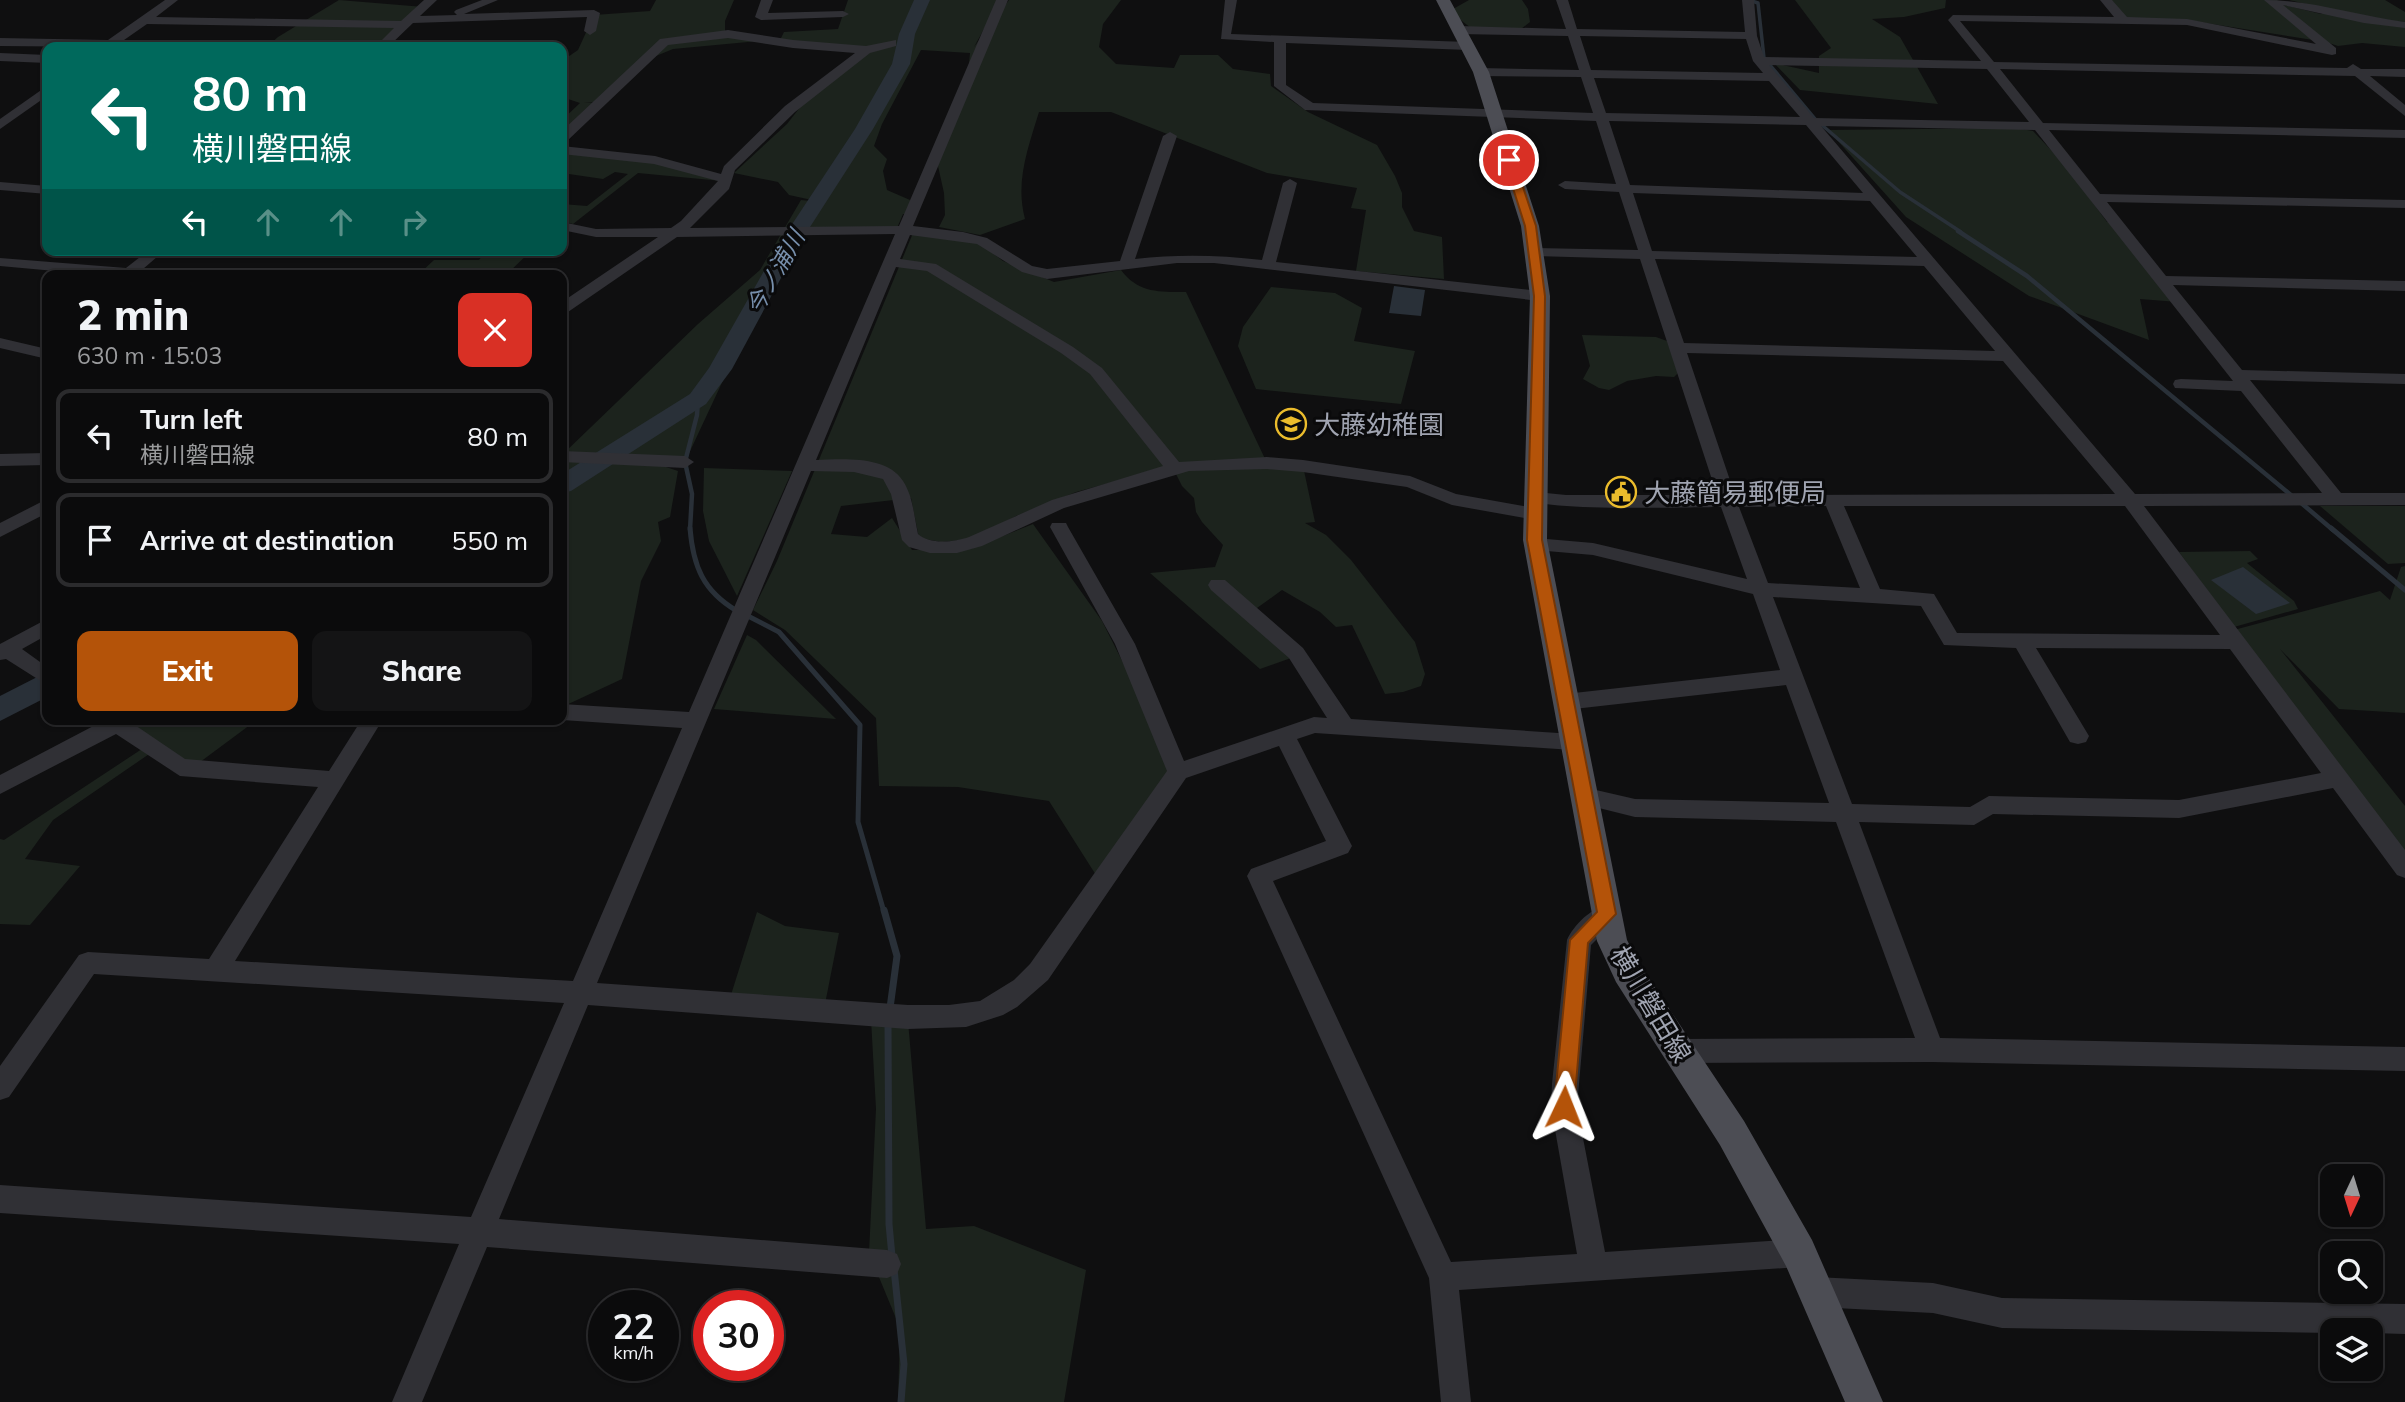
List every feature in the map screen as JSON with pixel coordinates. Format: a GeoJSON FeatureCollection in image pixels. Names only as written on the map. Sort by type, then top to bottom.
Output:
{"type":"FeatureCollection","features":[{"type":"Feature","properties":{"kind":"main road","name":"横川磐田線"},"geometry":{"type":"LineString","coordinates":[[1443,0],[1481,72],[1530,226],[1535,252],[1539,296],[1535,544],[1612,941],[1627,972],[1732,1133],[1799,1253],[1864,1402]]}},
{"type":"Feature","properties":{"kind":"street"},"geometry":{"type":"LineString","coordinates":[[115,42],[172,0]]}},
{"type":"Feature","properties":{"kind":"street"},"geometry":{"type":"LineString","coordinates":[[386,42],[431,0]]}},
{"type":"Feature","properties":{"kind":"street"},"geometry":{"type":"LineString","coordinates":[[442,19],[492,0]]}},
{"type":"Feature","properties":{"kind":"street"},"geometry":{"type":"LineString","coordinates":[[767,0],[761,17],[843,14]]}},
{"type":"Feature","properties":{"kind":"street"},"geometry":{"type":"LineString","coordinates":[[807,15],[810,0]]}},
{"type":"Feature","properties":{"kind":"street"},"geometry":{"type":"LineString","coordinates":[[407,1402],[1002,0]]}},
{"type":"Feature","properties":{"kind":"street"},"geometry":{"type":"LineString","coordinates":[[1231,0],[1225,37],[1463,38],[1572,32],[1751,36]]}},
{"type":"Feature","properties":{"kind":"street"},"geometry":{"type":"LineString","coordinates":[[1562,0],[1728,501],[1932,1050]]}},
{"type":"Feature","properties":{"kind":"street"},"geometry":{"type":"LineString","coordinates":[[2106,0],[2123,20]]}},
{"type":"Feature","properties":{"kind":"street"},"geometry":{"type":"LineString","coordinates":[[2272,0],[2348,17],[2405,25]]}},
{"type":"Feature","properties":{"kind":"street"},"geometry":{"type":"LineString","coordinates":[[2272,0],[2405,112]]}},
{"type":"Feature","properties":{"kind":"street"},"geometry":{"type":"LineString","coordinates":[[2337,0],[2348,17]]}},
{"type":"Feature","properties":{"kind":"street"},"geometry":{"type":"LineString","coordinates":[[1747,1],[1751,36],[1759,61],[2130,500],[2405,868]]}},
{"type":"Feature","properties":{"kind":"street"},"geometry":{"type":"LineString","coordinates":[[145,20],[407,23],[442,19],[594,13],[590,31]]}},
{"type":"Feature","properties":{"kind":"street"},"geometry":{"type":"LineString","coordinates":[[2332,51],[2187,22],[1956,17],[1954,20],[2336,499]]}},
{"type":"Feature","properties":{"kind":"street"},"geometry":{"type":"LineString","coordinates":[[567,133],[664,42],[728,34],[793,44],[866,50],[892,43]]}},
{"type":"Feature","properties":{"kind":"street"},"geometry":{"type":"LineString","coordinates":[[1280,39],[1280,86],[1311,107],[1600,118],[2405,134]]}},
{"type":"Feature","properties":{"kind":"street"},"geometry":{"type":"LineString","coordinates":[[0,41],[42,43]]}},
{"type":"Feature","properties":{"kind":"street"},"geometry":{"type":"LineString","coordinates":[[567,306],[686,224],[724,186],[729,169],[790,109],[866,50]]}},
{"type":"Feature","properties":{"kind":"street"},"geometry":{"type":"LineString","coordinates":[[0,57],[42,59]]}},
{"type":"Feature","properties":{"kind":"street"},"geometry":{"type":"LineString","coordinates":[[1759,61],[2405,73]]}},
{"type":"Feature","properties":{"kind":"street"},"geometry":{"type":"LineString","coordinates":[[1481,72],[1773,77]]}},
{"type":"Feature","properties":{"kind":"street"},"geometry":{"type":"LineString","coordinates":[[0,125],[42,94]]}},
{"type":"Feature","properties":{"kind":"street"},"geometry":{"type":"LineString","coordinates":[[1126,265],[1170,136]]}},
{"type":"Feature","properties":{"kind":"street"},"geometry":{"type":"LineString","coordinates":[[567,151],[655,160],[725,179]]}},
{"type":"Feature","properties":{"kind":"street"},"geometry":{"type":"LineString","coordinates":[[1268,264],[1290,183]]}},
{"type":"Feature","properties":{"kind":"street"},"geometry":{"type":"LineString","coordinates":[[1565,185],[1701,193],[1875,197]]}},
{"type":"Feature","properties":{"kind":"street"},"geometry":{"type":"LineString","coordinates":[[0,186],[42,190]]}},
{"type":"Feature","properties":{"kind":"street"},"geometry":{"type":"LineString","coordinates":[[2095,198],[2405,204]]}},
{"type":"Feature","properties":{"kind":"street"},"geometry":{"type":"LineString","coordinates":[[567,227],[596,233],[905,230],[963,236],[982,242],[1027,269],[1047,274],[1183,258],[1268,264],[1539,296]]}},
{"type":"Feature","properties":{"kind":"street"},"geometry":{"type":"LineString","coordinates":[[1535,252],[1930,262]]}},
{"type":"Feature","properties":{"kind":"street"},"geometry":{"type":"LineString","coordinates":[[133,270],[150,256]]}},
{"type":"Feature","properties":{"kind":"street"},"geometry":{"type":"LineString","coordinates":[[0,261],[97,270]]}},
{"type":"Feature","properties":{"kind":"street"},"geometry":{"type":"LineString","coordinates":[[891,262],[931,267],[1067,350],[1096,371],[1175,469]]}},
{"type":"Feature","properties":{"kind":"street"},"geometry":{"type":"LineString","coordinates":[[2161,280],[2405,286]]}},
{"type":"Feature","properties":{"kind":"street"},"geometry":{"type":"LineString","coordinates":[[0,343],[39,352]]}},
{"type":"Feature","properties":{"kind":"street"},"geometry":{"type":"LineString","coordinates":[[1677,348],[2009,356]]}},
{"type":"Feature","properties":{"kind":"street"},"geometry":{"type":"LineString","coordinates":[[2181,384],[2405,379]]}},
{"type":"Feature","properties":{"kind":"street"},"geometry":{"type":"LineString","coordinates":[[567,456],[685,462]]}},
{"type":"Feature","properties":{"kind":"street"},"geometry":{"type":"LineString","coordinates":[[0,460],[42,459]]}},
{"type":"Feature","properties":{"kind":"street"},"geometry":{"type":"LineString","coordinates":[[805,465],[878,468],[889,474],[896,483],[909,536],[916,543],[930,547],[957,547],[975,542],[1058,505],[1188,465],[1267,463],[1303,466],[1410,482],[1452,499],[1536,506],[1566,502],[2405,499]]}},
{"type":"Feature","properties":{"kind":"street"},"geometry":{"type":"LineString","coordinates":[[1833,501],[1873,596]]}},
{"type":"Feature","properties":{"kind":"street"},"geometry":{"type":"LineString","coordinates":[[0,531],[42,508]]}},
{"type":"Feature","properties":{"kind":"street"},"geometry":{"type":"LineString","coordinates":[[1059,527],[1125,645],[1178,772]]}},
{"type":"Feature","properties":{"kind":"street"},"geometry":{"type":"LineString","coordinates":[[1535,544],[1592,548],[1761,589],[1927,599],[1951,640],[2238,642]]}},
{"type":"Feature","properties":{"kind":"street"},"geometry":{"type":"LineString","coordinates":[[1218,585],[1296,653],[1343,725]]}},
{"type":"Feature","properties":{"kind":"street"},"geometry":{"type":"LineString","coordinates":[[42,629],[3,651],[42,674]]}},
{"type":"Feature","properties":{"kind":"street"},"geometry":{"type":"LineString","coordinates":[[2022,640],[2078,736]]}},
{"type":"Feature","properties":{"kind":"street"},"geometry":{"type":"LineString","coordinates":[[1565,702],[1794,676]]}},
{"type":"Feature","properties":{"kind":"street"},"geometry":{"type":"LineString","coordinates":[[567,712],[697,721]]}},
{"type":"Feature","properties":{"kind":"street"},"geometry":{"type":"LineString","coordinates":[[0,785],[108,725]]}},
{"type":"Feature","properties":{"kind":"street"},"geometry":{"type":"LineString","coordinates":[[117,725],[180,767],[334,780]]}},
{"type":"Feature","properties":{"kind":"street"},"geometry":{"type":"LineString","coordinates":[[215,971],[369,725]]}},
{"type":"Feature","properties":{"kind":"street"},"geometry":{"type":"LineString","coordinates":[[0,1088],[88,963],[582,993],[908,1017],[955,1017],[985,1012],[1014,997],[1039,972],[1178,772],[1314,725],[1573,742]]}},
{"type":"Feature","properties":{"kind":"street"},"geometry":{"type":"LineString","coordinates":[[1285,736],[1340,846],[1259,876],[1443,1277],[1456,1402]]}},
{"type":"Feature","properties":{"kind":"street"},"geometry":{"type":"LineString","coordinates":[[1583,796],[1635,808],[1974,816],[1989,805],[2179,809],[2339,778]]}},
{"type":"Feature","properties":{"kind":"street"},"geometry":{"type":"LineString","coordinates":[[1594,1267],[1564,1107],[1564,1084],[1579,940],[1607,914]]}},
{"type":"Feature","properties":{"kind":"street"},"geometry":{"type":"LineString","coordinates":[[1677,1051],[1932,1050],[2405,1059]]}},
{"type":"Feature","properties":{"kind":"street"},"geometry":{"type":"LineString","coordinates":[[0,1199],[480,1231],[887,1264]]}},
{"type":"Feature","properties":{"kind":"street"},"geometry":{"type":"LineString","coordinates":[[1443,1277],[1799,1253]]}},
{"type":"Feature","properties":{"kind":"street"},"geometry":{"type":"LineString","coordinates":[[1816,1293],[1933,1298],[2003,1313],[2405,1319]]}},
{"type":"Feature","properties":{"kind":"shaded area"},"geometry":{"type":"Polygon","coordinates":[[[339,0],[424,7],[386,42],[272,42],[339,0]]]}},
{"type":"Feature","properties":{"kind":"shaded area"},"geometry":{"type":"Polygon","coordinates":[[[656,0],[734,0],[725,21],[725,32],[770,40],[673,49],[639,63],[600,102],[584,102],[598,103],[567,133],[567,115],[580,103],[567,99],[567,58],[578,50],[594,15],[650,11],[656,0]]]}},
{"type":"Feature","properties":{"kind":"shaded area"},"geometry":{"type":"Polygon","coordinates":[[[848,0],[1000,0],[974,47],[1009,0],[1121,0],[1103,24],[1099,47],[1116,64],[1174,68],[1180,55],[1218,55],[1233,69],[1270,74],[1271,86],[1308,112],[1377,145],[1395,176],[1402,193],[1402,207],[1414,231],[1442,237],[1444,279],[1356,271],[1366,210],[1351,208],[1357,188],[1267,173],[1111,112],[1039,112],[1022,178],[1025,219],[980,235],[939,227],[945,215],[944,193],[936,157],[967,83],[970,53],[921,50],[882,124],[874,146],[887,159],[883,171],[887,190],[910,200],[911,215],[903,214],[897,228],[800,227],[685,462],[648,461],[678,471],[670,517],[658,522],[661,541],[641,581],[622,679],[567,705],[567,450],[698,324],[760,270],[801,200],[821,202],[789,195],[778,182],[734,173],[787,124],[812,92],[866,50],[779,42],[784,32],[838,29],[848,0]]]}},
{"type":"Feature","properties":{"kind":"shaded area"},"geometry":{"type":"Polygon","coordinates":[[[1469,0],[1522,0],[1528,9],[1530,22],[1521,29],[1471,28],[1458,18],[1453,9],[1469,0]]]}},
{"type":"Feature","properties":{"kind":"shaded area"},"geometry":{"type":"Polygon","coordinates":[[[1795,0],[1946,0],[1945,8],[1904,17],[1872,19],[1900,37],[1938,104],[1800,90],[1774,63],[1819,73],[1819,56],[1831,48],[1795,0]]]}},
{"type":"Feature","properties":{"kind":"shaded area"},"geometry":{"type":"Polygon","coordinates":[[[2108,0],[2277,0],[2285,5],[2321,14],[2325,12],[2405,26],[2405,47],[2362,43],[2338,46],[2187,20],[2123,18],[2108,0]]]}},
{"type":"Feature","properties":{"kind":"shaded area"},"geometry":{"type":"Polygon","coordinates":[[[2289,0],[2385,0],[2405,12],[2405,22],[2369,19],[2289,0]]]}},
{"type":"Feature","properties":{"kind":"shaded area"},"geometry":{"type":"Polygon","coordinates":[[[2015,128],[2033,131],[2065,165],[2107,222],[2115,222],[2178,302],[2140,299],[2149,340],[2029,296],[1906,217],[1828,130],[2015,128]]]}},
{"type":"Feature","properties":{"kind":"shaded area"},"geometry":{"type":"Polygon","coordinates":[[[567,151],[659,162],[722,181],[638,173],[573,224],[567,222],[567,204],[587,206],[628,174],[615,172],[603,179],[567,174],[567,151]]]}},
{"type":"Feature","properties":{"kind":"shaded area"},"geometry":{"type":"Polygon","coordinates":[[[913,233],[974,239],[1003,261],[1054,282],[1121,270],[1135,283],[1150,290],[1186,292],[1267,463],[1303,466],[1315,522],[1305,523],[1326,535],[1351,560],[1415,642],[1425,674],[1421,686],[1385,694],[1352,625],[1336,627],[1320,612],[1282,590],[1250,613],[1291,658],[1260,669],[1150,573],[1215,567],[1223,545],[1202,522],[1196,512],[1194,498],[1182,486],[1172,466],[1076,492],[1016,516],[973,539],[941,542],[919,538],[911,498],[841,506],[831,534],[867,537],[892,518],[912,550],[970,549],[1033,524],[1102,621],[1178,772],[1101,883],[1049,801],[958,787],[879,786],[876,718],[785,630],[753,610],[777,561],[913,233]]]}},
{"type":"Feature","properties":{"kind":"shaded area"},"geometry":{"type":"Polygon","coordinates":[[[482,256],[526,256],[511,270],[423,270],[434,260],[479,260],[482,256]]]}},
{"type":"Feature","properties":{"kind":"shaded area"},"geometry":{"type":"Polygon","coordinates":[[[1394,286],[1425,290],[1421,316],[1389,313],[1394,286]]]}},
{"type":"Feature","properties":{"kind":"shaded area"},"geometry":{"type":"Polygon","coordinates":[[[1271,287],[1335,293],[1362,308],[1354,341],[1415,351],[1401,404],[1256,389],[1238,346],[1243,327],[1271,287]]]}},
{"type":"Feature","properties":{"kind":"shaded area"},"geometry":{"type":"Polygon","coordinates":[[[1582,335],[1656,337],[1667,341],[1679,372],[1674,377],[1656,376],[1627,381],[1609,390],[1599,388],[1583,379],[1590,366],[1582,335]]]}},
{"type":"Feature","properties":{"kind":"shaded area"},"geometry":{"type":"Polygon","coordinates":[[[704,468],[792,471],[737,596],[709,541],[703,511],[704,468]]]}},
{"type":"Feature","properties":{"kind":"shaded area"},"geometry":{"type":"Polygon","coordinates":[[[2320,506],[2405,506],[2405,563],[2388,564],[2320,506]]]}},
{"type":"Feature","properties":{"kind":"shaded area"},"geometry":{"type":"Polygon","coordinates":[[[2250,551],[2258,559],[2247,563],[2294,601],[2298,609],[2234,627],[2179,552],[2250,551]]]}},
{"type":"Feature","properties":{"kind":"shaded area"},"geometry":{"type":"Polygon","coordinates":[[[2405,566],[2405,713],[2339,709],[2280,649],[2405,806],[2405,868],[2230,631],[2380,591],[2390,600],[2401,567],[2405,566]]]}},
{"type":"Feature","properties":{"kind":"shaded area"},"geometry":{"type":"Polygon","coordinates":[[[2243,567],[2290,603],[2256,614],[2211,580],[2243,567]]]}},
{"type":"Feature","properties":{"kind":"shaded area"},"geometry":{"type":"Polygon","coordinates":[[[747,635],[756,640],[836,719],[714,709],[747,635]]]}},
{"type":"Feature","properties":{"kind":"shaded area"},"geometry":{"type":"Polygon","coordinates":[[[120,725],[250,725],[192,768],[120,725]]]}},
{"type":"Feature","properties":{"kind":"shaded area"},"geometry":{"type":"Polygon","coordinates":[[[148,745],[155,750],[53,820],[25,859],[80,866],[30,925],[0,924],[0,839],[4,840],[148,745]]]}},
{"type":"Feature","properties":{"kind":"shaded area"},"geometry":{"type":"Polygon","coordinates":[[[757,912],[785,926],[839,933],[825,1004],[730,998],[757,912]]]}},
{"type":"Feature","properties":{"kind":"shaded area"},"geometry":{"type":"Polygon","coordinates":[[[871,1019],[908,1021],[926,1229],[974,1226],[1086,1270],[1064,1402],[898,1402],[900,1328],[869,1253],[876,1109],[871,1019]]]}},
{"type":"Feature","properties":{"kind":"waterway","name":"今ノ浦川"},"geometry":{"type":"LineString","coordinates":[[567,482],[698,399],[720,369],[791,241],[864,129],[901,64],[907,34],[922,0]]}},
{"type":"Feature","properties":{"kind":"waterway"},"geometry":{"type":"LineString","coordinates":[[1749,0],[1758,3],[1764,58],[1816,120],[1900,192],[1961,232]]}},
{"type":"Feature","properties":{"kind":"waterway"},"geometry":{"type":"LineString","coordinates":[[1958,231],[2027,276],[2292,496]]}},
{"type":"Feature","properties":{"kind":"waterway"},"geometry":{"type":"LineString","coordinates":[[690,529],[692,494],[685,462],[697,415],[698,399]]}},
{"type":"Feature","properties":{"kind":"waterway"},"geometry":{"type":"LineString","coordinates":[[2300,502],[2333,530]]}},
{"type":"Feature","properties":{"kind":"waterway"},"geometry":{"type":"LineString","coordinates":[[2331,528],[2405,590]]}},
{"type":"Feature","properties":{"kind":"waterway"},"geometry":{"type":"LineString","coordinates":[[690,529],[697,566],[702,576],[716,595],[737,611]]}},
{"type":"Feature","properties":{"kind":"waterway"},"geometry":{"type":"LineString","coordinates":[[746,615],[779,632],[860,725],[858,822],[884,912]]}},
{"type":"Feature","properties":{"kind":"waterway","name":"今ノ浦川"},"geometry":{"type":"LineString","coordinates":[[0,710],[42,686]]}},
{"type":"Feature","properties":{"kind":"waterway"},"geometry":{"type":"LineString","coordinates":[[884,910],[897,956],[890,1008]]}},
{"type":"Feature","properties":{"kind":"waterway"},"geometry":{"type":"LineString","coordinates":[[888,1021],[889,1224],[892,1256]]}},
{"type":"Feature","properties":{"kind":"waterway"},"geometry":{"type":"LineString","coordinates":[[894,1269],[904,1364],[901,1402]]}},
{"type":"Feature","properties":{"kind":"place","name":"大藤幼稚園"},"geometry":{"type":"Point","coordinates":[1291,424]}},
{"type":"Feature","properties":{"kind":"place","name":"大藤簡易郵便局"},"geometry":{"type":"Point","coordinates":[1621,492]}},
{"type":"Feature","properties":{"kind":"route"},"geometry":{"type":"LineString","coordinates":[[1509,160],[1530,226],[1539,296],[1535,540],[1607,914],[1579,940],[1564,1107]]}}]}
